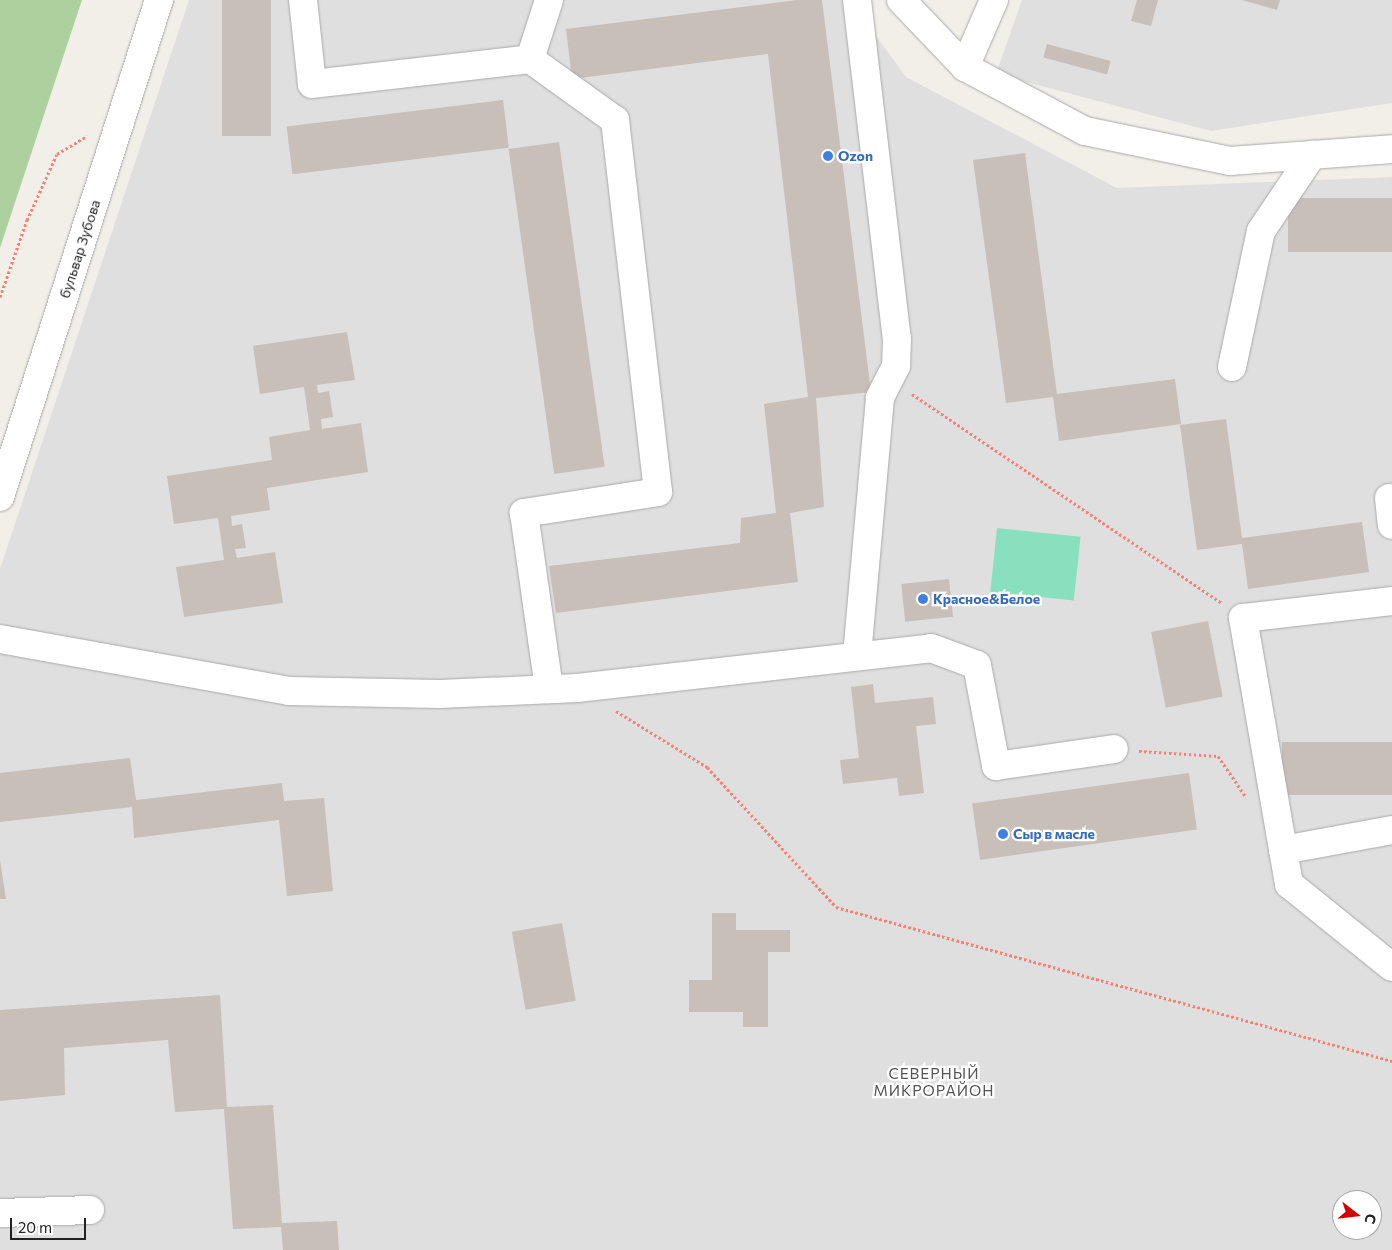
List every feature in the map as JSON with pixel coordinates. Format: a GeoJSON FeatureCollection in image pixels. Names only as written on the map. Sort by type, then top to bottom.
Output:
{"type":"FeatureCollection","features":[{"type":"Feature","properties":{"kind":"street","name":"бульвар Зубова"},"geometry":{"type":"LineString","coordinates":[[0,497],[159,0]]}},
{"type":"Feature","properties":{"kind":"street"},"geometry":{"type":"LineString","coordinates":[[303,0],[312,84],[530,60],[615,120],[658,492],[524,513],[549,689]]}},
{"type":"Feature","properties":{"kind":"street"},"geometry":{"type":"LineString","coordinates":[[530,60],[548,0]]}},
{"type":"Feature","properties":{"kind":"street"},"geometry":{"type":"LineString","coordinates":[[857,0],[897,339],[896,366],[880,398],[857,656]]}},
{"type":"Feature","properties":{"kind":"street"},"geometry":{"type":"LineString","coordinates":[[901,0],[965,67],[1085,131],[1230,161],[1392,149]]}},
{"type":"Feature","properties":{"kind":"street"},"geometry":{"type":"LineString","coordinates":[[965,67],[994,0]]}},
{"type":"Feature","properties":{"kind":"street"},"geometry":{"type":"LineString","coordinates":[[1232,367],[1261,231],[1312,155]]}},
{"type":"Feature","properties":{"kind":"street"},"geometry":{"type":"LineString","coordinates":[[1389,498],[1392,525]]}},
{"type":"Feature","properties":{"kind":"street"},"geometry":{"type":"LineString","coordinates":[[1392,601],[1243,618],[1289,884],[1392,967]]}},
{"type":"Feature","properties":{"kind":"street"},"geometry":{"type":"LineString","coordinates":[[0,639],[289,691],[440,694],[578,688],[931,648],[977,665],[996,766],[1114,749]]}},
{"type":"Feature","properties":{"kind":"street"},"geometry":{"type":"LineString","coordinates":[[1283,850],[1392,830]]}},
{"type":"Feature","properties":{"kind":"street"},"geometry":{"type":"LineString","coordinates":[[0,1213],[90,1210]]}},
{"type":"Feature","properties":{"kind":"path"},"geometry":{"type":"LineString","coordinates":[[0,297],[28,220],[57,154],[96,131]]}},
{"type":"Feature","properties":{"kind":"path"},"geometry":{"type":"LineString","coordinates":[[890,379],[1243,618]]}},
{"type":"Feature","properties":{"kind":"path"},"geometry":{"type":"LineString","coordinates":[[578,688],[707,767],[836,907],[1392,1061]]}},
{"type":"Feature","properties":{"kind":"path"},"geometry":{"type":"LineString","coordinates":[[1114,749],[1218,756],[1250,803]]}},
{"type":"Feature","properties":{"kind":"shaded area"},"geometry":{"type":"Polygon","coordinates":[[[189,0],[850,0],[906,77],[1117,188],[1392,177],[1392,1250],[0,1250],[0,569],[189,0]]]}},
{"type":"Feature","properties":{"kind":"shaded area"},"geometry":{"type":"Polygon","coordinates":[[[1022,0],[1392,0],[1392,103],[1211,131],[996,74],[1022,0]]]}},
{"type":"Feature","properties":{"kind":"green space"},"geometry":{"type":"Polygon","coordinates":[[[0,0],[82,0],[0,248],[0,0]]]}},
{"type":"Feature","properties":{"kind":"green space"},"geometry":{"type":"Polygon","coordinates":[[[997,528],[1081,537],[1074,600],[990,592],[997,528]]]}},
{"type":"Feature","properties":{"kind":"building"},"geometry":{"type":"Polygon","coordinates":[[[222,0],[271,0],[271,136],[222,136],[222,0]]]}},
{"type":"Feature","properties":{"kind":"building"},"geometry":{"type":"Polygon","coordinates":[[[797,0],[822,0],[871,392],[816,398],[824,507],[790,513],[798,582],[556,613],[549,566],[740,543],[741,518],[776,513],[764,404],[808,397],[768,54],[572,79],[566,29],[797,0]]]}},
{"type":"Feature","properties":{"kind":"building"},"geometry":{"type":"Polygon","coordinates":[[[1137,0],[1158,0],[1151,26],[1131,21],[1137,0]]]}},
{"type":"Feature","properties":{"kind":"building"},"geometry":{"type":"Polygon","coordinates":[[[1242,0],[1280,0],[1277,10],[1242,0]]]}},
{"type":"Feature","properties":{"kind":"building"},"geometry":{"type":"Polygon","coordinates":[[[1047,44],[1111,61],[1107,75],[1043,58],[1047,44]]]}},
{"type":"Feature","properties":{"kind":"building"},"geometry":{"type":"Polygon","coordinates":[[[503,100],[509,148],[292,174],[287,127],[503,100]]]}},
{"type":"Feature","properties":{"kind":"building"},"geometry":{"type":"Polygon","coordinates":[[[559,142],[605,467],[554,474],[508,149],[559,142]]]}},
{"type":"Feature","properties":{"kind":"building"},"geometry":{"type":"Polygon","coordinates":[[[1025,153],[1057,394],[1175,379],[1181,424],[1059,441],[1053,397],[1006,403],[973,160],[1025,153]]]}},
{"type":"Feature","properties":{"kind":"building"},"geometry":{"type":"Polygon","coordinates":[[[1288,198],[1392,198],[1392,252],[1288,252],[1288,198]]]}},
{"type":"Feature","properties":{"kind":"building"},"geometry":{"type":"Polygon","coordinates":[[[347,332],[355,380],[317,385],[318,393],[329,391],[333,417],[321,419],[322,429],[361,423],[368,472],[267,488],[270,510],[231,516],[232,526],[242,524],[246,548],[235,549],[237,558],[275,552],[283,603],[184,617],[176,567],[224,560],[218,518],[174,524],[167,476],[272,460],[269,437],[310,430],[304,387],[260,394],[253,346],[347,332]]]}},
{"type":"Feature","properties":{"kind":"building"},"geometry":{"type":"Polygon","coordinates":[[[1226,419],[1242,538],[1362,522],[1369,572],[1248,589],[1242,544],[1197,550],[1180,425],[1226,419]]]}},
{"type":"Feature","properties":{"kind":"building"},"geometry":{"type":"Polygon","coordinates":[[[949,579],[953,617],[905,622],[901,584],[949,579]]]}},
{"type":"Feature","properties":{"kind":"building"},"geometry":{"type":"Polygon","coordinates":[[[1208,621],[1223,697],[1166,708],[1151,632],[1208,621]]]}},
{"type":"Feature","properties":{"kind":"building"},"geometry":{"type":"Polygon","coordinates":[[[873,684],[875,703],[933,697],[936,724],[916,726],[924,793],[899,796],[897,778],[843,784],[840,760],[859,758],[851,687],[873,684]]]}},
{"type":"Feature","properties":{"kind":"building"},"geometry":{"type":"Polygon","coordinates":[[[1282,742],[1392,742],[1392,795],[1282,795],[1282,742]]]}},
{"type":"Feature","properties":{"kind":"building"},"geometry":{"type":"Polygon","coordinates":[[[130,758],[136,800],[282,783],[284,801],[324,798],[333,891],[287,896],[279,820],[134,838],[132,807],[0,822],[0,773],[130,758]]]}},
{"type":"Feature","properties":{"kind":"building"},"geometry":{"type":"Polygon","coordinates":[[[1189,773],[1197,829],[980,860],[972,803],[1189,773]]]}},
{"type":"Feature","properties":{"kind":"building"},"geometry":{"type":"Polygon","coordinates":[[[0,860],[6,899],[0,899],[0,860]]]}},
{"type":"Feature","properties":{"kind":"building"},"geometry":{"type":"Polygon","coordinates":[[[712,913],[736,913],[736,930],[790,930],[790,952],[768,952],[768,1027],[743,1027],[743,1012],[689,1012],[689,980],[712,980],[712,913]]]}},
{"type":"Feature","properties":{"kind":"building"},"geometry":{"type":"Polygon","coordinates":[[[562,923],[576,1001],[525,1010],[512,932],[562,923]]]}},
{"type":"Feature","properties":{"kind":"building"},"geometry":{"type":"Polygon","coordinates":[[[220,995],[227,1107],[273,1105],[282,1223],[337,1221],[339,1250],[283,1250],[281,1227],[233,1229],[224,1109],[175,1112],[168,1040],[64,1048],[65,1095],[0,1101],[0,1010],[220,995]]]}},
{"type":"Feature","properties":{"kind":"place","name":"Ozon"},"geometry":{"type":"Point","coordinates":[828,156]}},
{"type":"Feature","properties":{"kind":"place","name":"Красное&Белое"},"geometry":{"type":"Point","coordinates":[923,599]}},
{"type":"Feature","properties":{"kind":"place","name":"Сыр в масле"},"geometry":{"type":"Point","coordinates":[1003,834]}},
{"type":"Feature","properties":{"kind":"district","name":"СЕВЕРНЫЙ МИКРОРАЙОН"},"geometry":{"type":"Point","coordinates":[934,1082]}}]}
